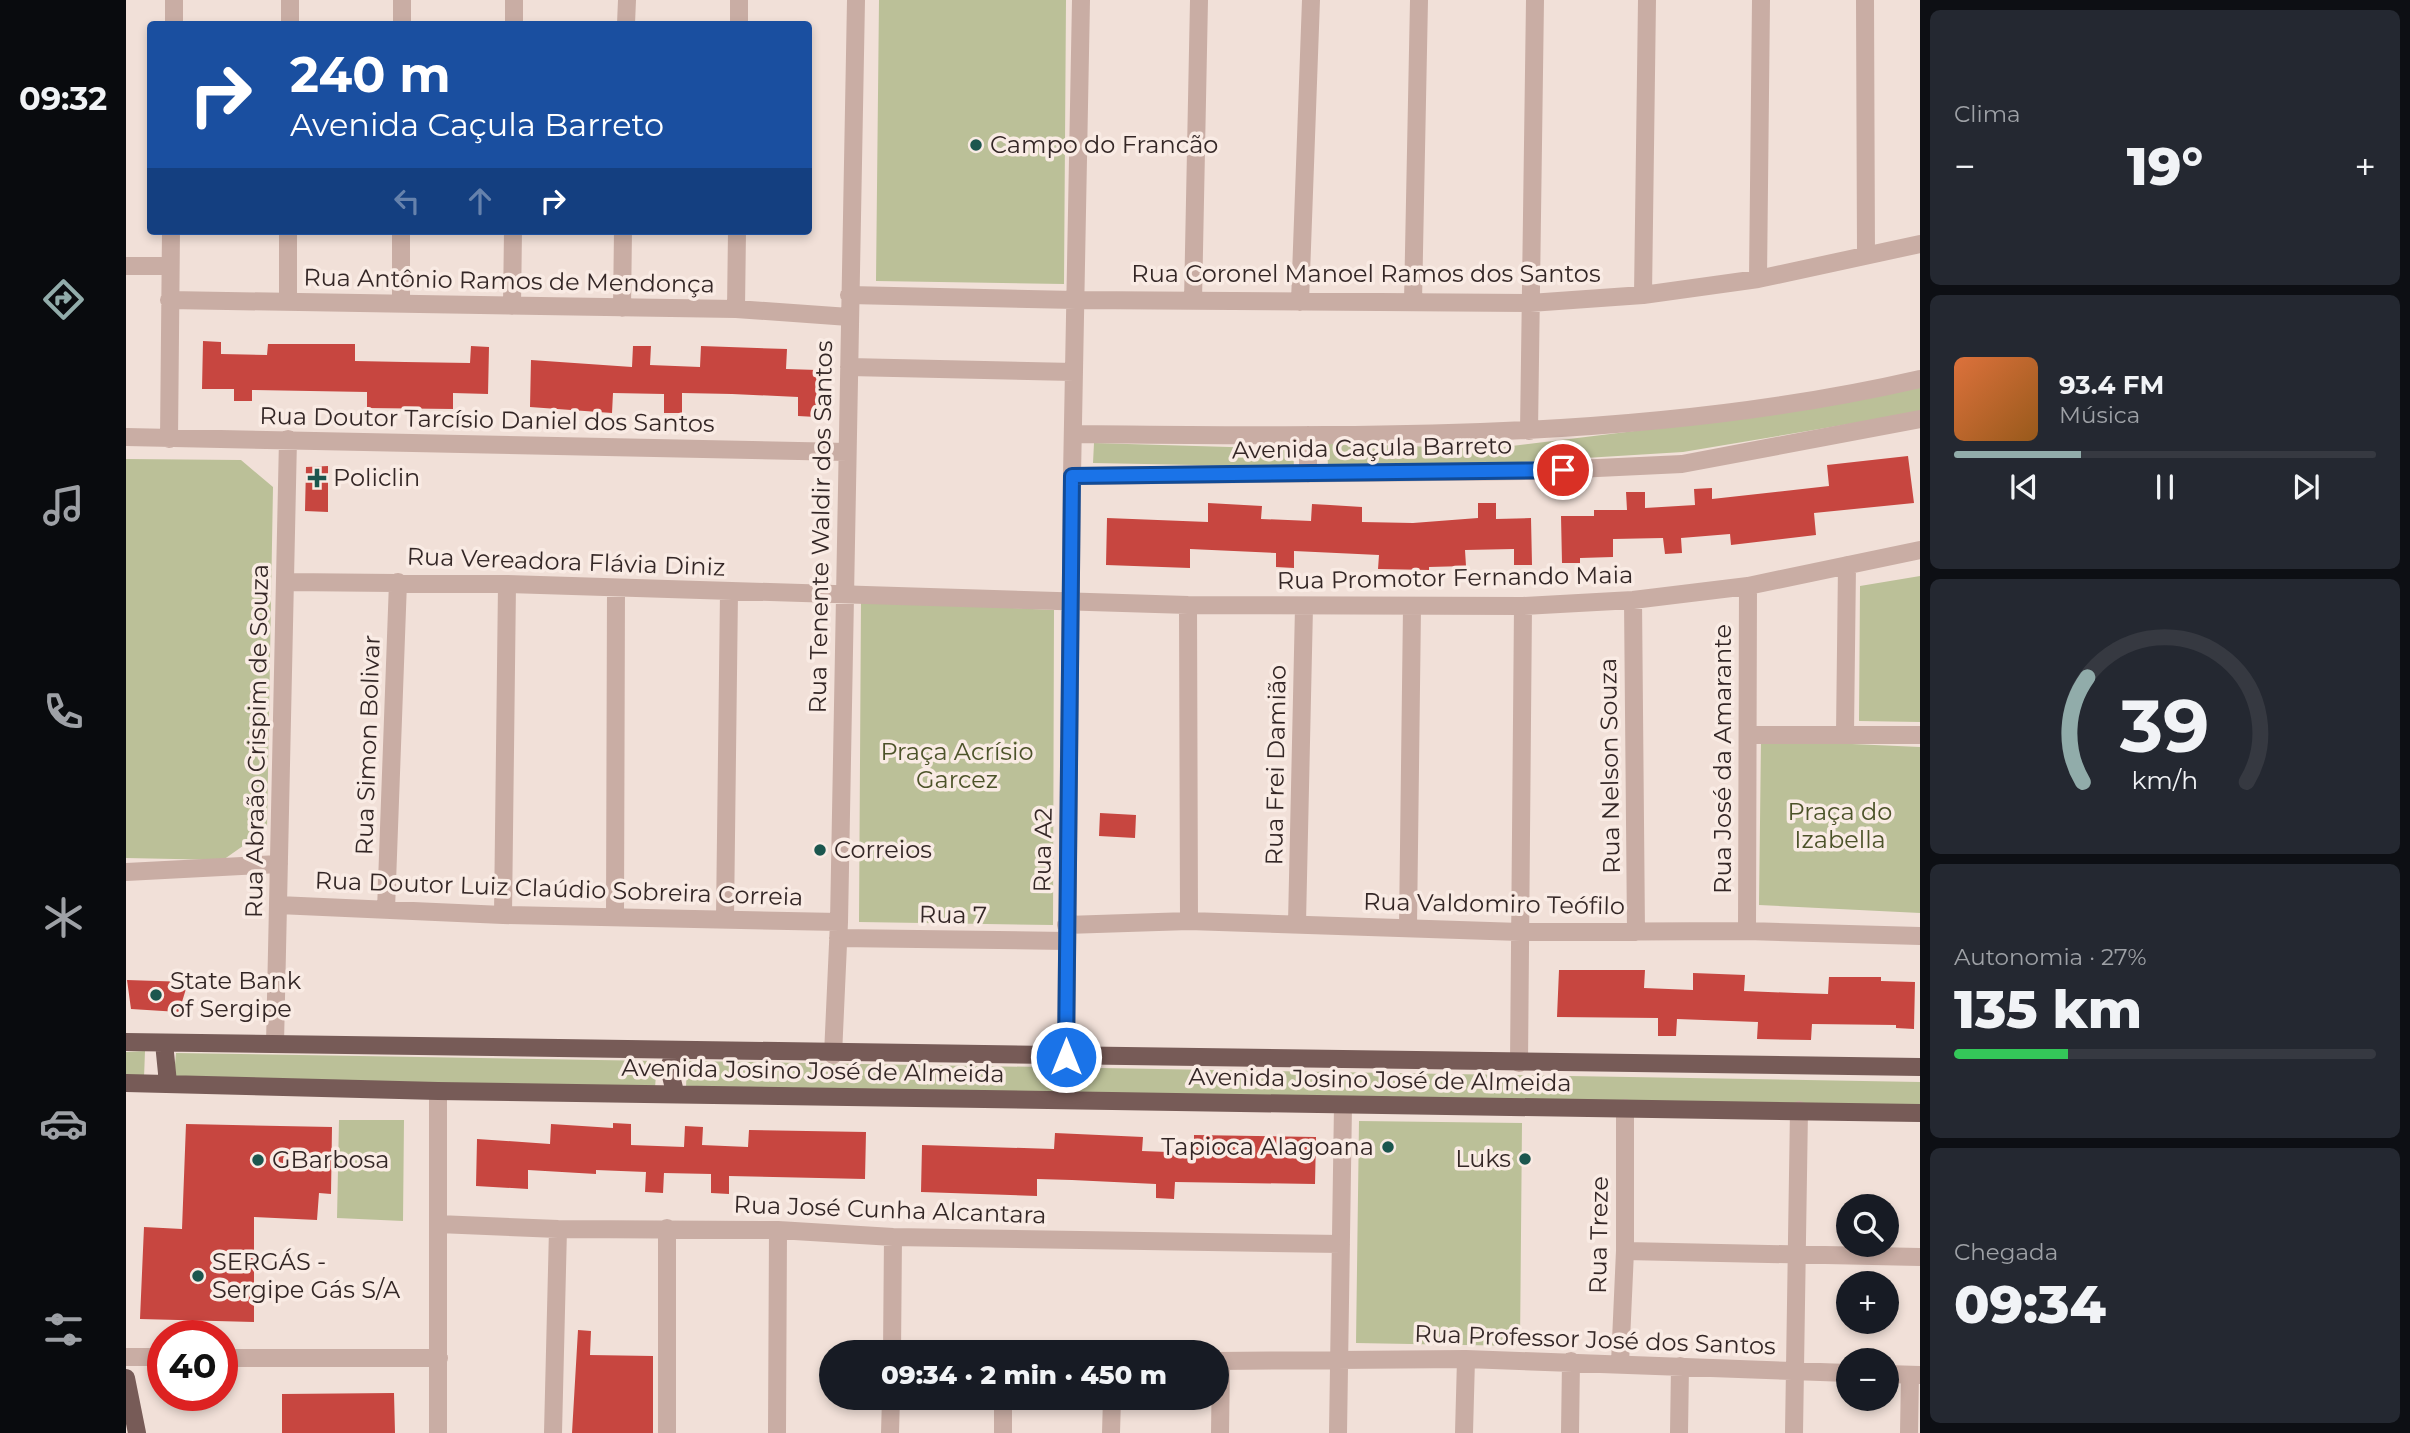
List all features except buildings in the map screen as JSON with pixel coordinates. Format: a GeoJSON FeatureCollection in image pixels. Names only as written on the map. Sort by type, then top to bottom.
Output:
{"type":"FeatureCollection","features":[{"type":"Feature","properties":{"kind":"main road","name":"Avenida Josino José de Almeida"},"geometry":{"type":"LineString","coordinates":[[126,1042],[833,1055],[1920,1067]]}},
{"type":"Feature","properties":{"kind":"main road"},"geometry":{"type":"LineString","coordinates":[[164,1043],[168,1083]]}},
{"type":"Feature","properties":{"kind":"main road"},"geometry":{"type":"LineString","coordinates":[[675,1050],[669,1068],[675,1092]]}},
{"type":"Feature","properties":{"kind":"main road","name":"Avenida Josino José de Almeida"},"geometry":{"type":"LineString","coordinates":[[126,1083],[438,1091],[675,1092],[1343,1105],[1920,1112]]}},
{"type":"Feature","properties":{"kind":"main road"},"geometry":{"type":"LineString","coordinates":[[126,1378],[137,1433]]}},
{"type":"Feature","properties":{"kind":"street"},"geometry":{"type":"LineString","coordinates":[[174,0],[174,21]]}},
{"type":"Feature","properties":{"kind":"street"},"geometry":{"type":"LineString","coordinates":[[290,0],[290,21]]}},
{"type":"Feature","properties":{"kind":"street"},"geometry":{"type":"LineString","coordinates":[[402,0],[402,21]]}},
{"type":"Feature","properties":{"kind":"street"},"geometry":{"type":"LineString","coordinates":[[514,0],[514,21]]}},
{"type":"Feature","properties":{"kind":"street"},"geometry":{"type":"LineString","coordinates":[[626,21],[627,0]]}},
{"type":"Feature","properties":{"kind":"street"},"geometry":{"type":"LineString","coordinates":[[739,0],[739,21]]}},
{"type":"Feature","properties":{"kind":"street","name":"Rua Tenente Waldir dos Santos"},"geometry":{"type":"LineString","coordinates":[[833,1055],[839,930],[856,0]]}},
{"type":"Feature","properties":{"kind":"street","name":"Rua A2"},"geometry":{"type":"LineString","coordinates":[[1066,1057],[1072,476],[1081,0]]}},
{"type":"Feature","properties":{"kind":"street"},"geometry":{"type":"LineString","coordinates":[[1193,301],[1199,0]]}},
{"type":"Feature","properties":{"kind":"street"},"geometry":{"type":"LineString","coordinates":[[1300,302],[1311,0]]}},
{"type":"Feature","properties":{"kind":"street"},"geometry":{"type":"LineString","coordinates":[[1413,302],[1419,0]]}},
{"type":"Feature","properties":{"kind":"street"},"geometry":{"type":"LineString","coordinates":[[1529,431],[1535,0]]}},
{"type":"Feature","properties":{"kind":"street"},"geometry":{"type":"LineString","coordinates":[[1643,295],[1647,0]]}},
{"type":"Feature","properties":{"kind":"street"},"geometry":{"type":"LineString","coordinates":[[1758,279],[1761,0]]}},
{"type":"Feature","properties":{"kind":"street"},"geometry":{"type":"LineString","coordinates":[[1865,0],[1866,255]]}},
{"type":"Feature","properties":{"kind":"street"},"geometry":{"type":"LineString","coordinates":[[169,439],[171,235]]}},
{"type":"Feature","properties":{"kind":"street"},"geometry":{"type":"LineString","coordinates":[[288,235],[288,302]]}},
{"type":"Feature","properties":{"kind":"street"},"geometry":{"type":"LineString","coordinates":[[401,235],[401,304]]}},
{"type":"Feature","properties":{"kind":"street"},"geometry":{"type":"LineString","coordinates":[[512,306],[513,235]]}},
{"type":"Feature","properties":{"kind":"street"},"geometry":{"type":"LineString","coordinates":[[622,308],[623,235]]}},
{"type":"Feature","properties":{"kind":"street"},"geometry":{"type":"LineString","coordinates":[[736,309],[737,235]]}},
{"type":"Feature","properties":{"kind":"street","name":"Rua Coronel Manoel Ramos dos Santos"},"geometry":{"type":"LineString","coordinates":[[849,295],[1076,300],[1530,303],[1643,295],[1758,279],[1920,244]]}},
{"type":"Feature","properties":{"kind":"street"},"geometry":{"type":"LineString","coordinates":[[126,266],[170,266]]}},
{"type":"Feature","properties":{"kind":"street","name":"Rua Antônio Ramos de Mendonça"},"geometry":{"type":"LineString","coordinates":[[169,300],[736,309],[849,317]]}},
{"type":"Feature","properties":{"kind":"street"},"geometry":{"type":"LineString","coordinates":[[849,367],[1074,372]]}},
{"type":"Feature","properties":{"kind":"street","name":"Avenida Caçula Barreto"},"geometry":{"type":"LineString","coordinates":[[1073,434],[1308,435],[1529,431],[1615,426],[1742,412],[1920,379]]}},
{"type":"Feature","properties":{"kind":"street","name":"Avenida Caçula Barreto"},"geometry":{"type":"LineString","coordinates":[[1072,476],[1534,471],[1682,464],[1920,419]]}},
{"type":"Feature","properties":{"kind":"street"},"geometry":{"type":"LineString","coordinates":[[1308,435],[1308,474]]}},
{"type":"Feature","properties":{"kind":"street","name":"Rua Doutor Tarcísio Daniel dos Santos"},"geometry":{"type":"LineString","coordinates":[[126,437],[848,452]]}},
{"type":"Feature","properties":{"kind":"street","name":"Rua Abraão Crispim de Souza"},"geometry":{"type":"LineString","coordinates":[[275,1044],[288,439]]}},
{"type":"Feature","properties":{"kind":"street","name":"Rua Promotor Fernando Maia"},"geometry":{"type":"LineString","coordinates":[[1071,601],[1412,607],[1522,606],[1633,600],[1748,586],[1920,550]]}},
{"type":"Feature","properties":{"kind":"street"},"geometry":{"type":"LineString","coordinates":[[1845,733],[1847,565]]}},
{"type":"Feature","properties":{"kind":"street","name":"Rua Vereadora Flávia Diniz"},"geometry":{"type":"LineString","coordinates":[[285,582],[508,584],[1071,601]]}},
{"type":"Feature","properties":{"kind":"street","name":"Rua Simon Bolivar"},"geometry":{"type":"LineString","coordinates":[[386,910],[398,582]]}},
{"type":"Feature","properties":{"kind":"street"},"geometry":{"type":"LineString","coordinates":[[503,915],[508,584]]}},
{"type":"Feature","properties":{"kind":"street","name":"Rua José da Amarante"},"geometry":{"type":"LineString","coordinates":[[1747,931],[1748,586]]}},
{"type":"Feature","properties":{"kind":"street"},"geometry":{"type":"LineString","coordinates":[[615,918],[616,588]]}},
{"type":"Feature","properties":{"kind":"street"},"geometry":{"type":"LineString","coordinates":[[725,918],[729,592]]}},
{"type":"Feature","properties":{"kind":"street","name":"Rua Nelson Souza"},"geometry":{"type":"LineString","coordinates":[[1633,600],[1636,932]]}},
{"type":"Feature","properties":{"kind":"street"},"geometry":{"type":"LineString","coordinates":[[1188,605],[1189,921]]}},
{"type":"Feature","properties":{"kind":"street"},"geometry":{"type":"LineString","coordinates":[[1519,1063],[1522,606]]}},
{"type":"Feature","properties":{"kind":"street","name":"Rua Frei Damião"},"geometry":{"type":"LineString","coordinates":[[1297,923],[1304,607]]}},
{"type":"Feature","properties":{"kind":"street"},"geometry":{"type":"LineString","coordinates":[[1408,927],[1412,607]]}},
{"type":"Feature","properties":{"kind":"street"},"geometry":{"type":"LineString","coordinates":[[1749,735],[1920,735]]}},
{"type":"Feature","properties":{"kind":"street"},"geometry":{"type":"LineString","coordinates":[[126,872],[279,864]]}},
{"type":"Feature","properties":{"kind":"street","name":"Rua Doutor Luiz Claúdio Sobreira Correia"},"geometry":{"type":"LineString","coordinates":[[278,905],[503,915],[725,918],[839,930]]}},
{"type":"Feature","properties":{"kind":"street","name":"Rua Valdomiro Teófilo"},"geometry":{"type":"LineString","coordinates":[[1066,933],[1189,921],[1520,932],[1747,931],[1920,936]]}},
{"type":"Feature","properties":{"kind":"street","name":"Rua 7"},"geometry":{"type":"LineString","coordinates":[[839,930],[1066,933]]}},
{"type":"Feature","properties":{"kind":"street"},"geometry":{"type":"LineString","coordinates":[[438,1091],[438,1433]]}},
{"type":"Feature","properties":{"kind":"street"},"geometry":{"type":"LineString","coordinates":[[1338,1433],[1343,1105]]}},
{"type":"Feature","properties":{"kind":"street","name":"Rua Treze"},"geometry":{"type":"LineString","coordinates":[[1620,1363],[1625,1251],[1625,1108]]}},
{"type":"Feature","properties":{"kind":"street"},"geometry":{"type":"LineString","coordinates":[[1794,1433],[1799,1110]]}},
{"type":"Feature","properties":{"kind":"street","name":"Rua José Cunha Alcantara"},"geometry":{"type":"LineString","coordinates":[[438,1223],[558,1229],[778,1230],[893,1237],[1341,1244]]}},
{"type":"Feature","properties":{"kind":"street"},"geometry":{"type":"LineString","coordinates":[[667,1228],[667,1433]]}},
{"type":"Feature","properties":{"kind":"street"},"geometry":{"type":"LineString","coordinates":[[553,1433],[558,1229]]}},
{"type":"Feature","properties":{"kind":"street"},"geometry":{"type":"LineString","coordinates":[[777,1433],[778,1230]]}},
{"type":"Feature","properties":{"kind":"street"},"geometry":{"type":"LineString","coordinates":[[892,1340],[893,1237]]}},
{"type":"Feature","properties":{"kind":"street"},"geometry":{"type":"LineString","coordinates":[[1625,1251],[1795,1257],[1920,1257]]}},
{"type":"Feature","properties":{"kind":"street"},"geometry":{"type":"LineString","coordinates":[[126,1357],[147,1357]]}},
{"type":"Feature","properties":{"kind":"street"},"geometry":{"type":"LineString","coordinates":[[238,1357],[439,1358]]}},
{"type":"Feature","properties":{"kind":"street","name":"Rua Professor José dos Santos"},"geometry":{"type":"LineString","coordinates":[[1229,1361],[1340,1358],[1571,1361],[1836,1373]]}},
{"type":"Feature","properties":{"kind":"street"},"geometry":{"type":"LineString","coordinates":[[1464,1433],[1466,1359]]}},
{"type":"Feature","properties":{"kind":"street"},"geometry":{"type":"LineString","coordinates":[[1570,1433],[1571,1361]]}},
{"type":"Feature","properties":{"kind":"street"},"geometry":{"type":"LineString","coordinates":[[1679,1433],[1680,1366]]}},
{"type":"Feature","properties":{"kind":"street"},"geometry":{"type":"LineString","coordinates":[[1909,1433],[1915,1375]]}},
{"type":"Feature","properties":{"kind":"street"},"geometry":{"type":"LineString","coordinates":[[890,1433],[891,1410]]}},
{"type":"Feature","properties":{"kind":"street"},"geometry":{"type":"LineString","coordinates":[[1003,1410],[1003,1433]]}},
{"type":"Feature","properties":{"kind":"street"},"geometry":{"type":"LineString","coordinates":[[1111,1433],[1112,1410]]}},
{"type":"Feature","properties":{"kind":"street"},"geometry":{"type":"LineString","coordinates":[[1220,1410],[1220,1433]]}},
{"type":"Feature","properties":{"kind":"green space"},"geometry":{"type":"Polygon","coordinates":[[[879,0],[1066,0],[1064,284],[876,281],[879,0]]]}},
{"type":"Feature","properties":{"kind":"green space"},"geometry":{"type":"Polygon","coordinates":[[[1920,382],[1920,412],[1683,452],[1505,463],[1328,467],[1327,443],[1487,449],[1692,424],[1920,382]]]}},
{"type":"Feature","properties":{"kind":"green space"},"geometry":{"type":"Polygon","coordinates":[[[1094,443],[1293,449],[1294,467],[1093,463],[1094,443]]]}},
{"type":"Feature","properties":{"kind":"green space"},"geometry":{"type":"Polygon","coordinates":[[[126,459],[241,460],[273,487],[267,829],[223,860],[126,858],[126,459]]]}},
{"type":"Feature","properties":{"kind":"green space"},"geometry":{"type":"Polygon","coordinates":[[[1920,576],[1920,722],[1859,721],[1860,586],[1920,576]]]}},
{"type":"Feature","properties":{"kind":"green space","name":"Praça Acrísio Garcez"},"geometry":{"type":"Polygon","coordinates":[[[861,601],[1054,610],[1053,925],[859,922],[861,601]]]}},
{"type":"Feature","properties":{"kind":"green space","name":"Praça do Izabella"},"geometry":{"type":"Polygon","coordinates":[[[1761,740],[1920,747],[1920,913],[1759,905],[1761,740]]]}},
{"type":"Feature","properties":{"kind":"green space"},"geometry":{"type":"Polygon","coordinates":[[[145,1051],[144,1078],[126,1077],[126,1052],[145,1051]]]}},
{"type":"Feature","properties":{"kind":"green space"},"geometry":{"type":"Polygon","coordinates":[[[176,1053],[657,1061],[655,1088],[174,1076],[176,1053]]]}},
{"type":"Feature","properties":{"kind":"green space"},"geometry":{"type":"Polygon","coordinates":[[[687,1061],[1920,1082],[1920,1108],[686,1088],[687,1061]]]}},
{"type":"Feature","properties":{"kind":"green space"},"geometry":{"type":"Polygon","coordinates":[[[339,1120],[404,1120],[403,1221],[337,1218],[339,1120]]]}},
{"type":"Feature","properties":{"kind":"green space"},"geometry":{"type":"Polygon","coordinates":[[[1359,1121],[1522,1123],[1520,1346],[1356,1343],[1359,1121]]]}},
{"type":"Feature","properties":{"kind":"place","name":"Campo do Francão"},"geometry":{"type":"Point","coordinates":[976,145]}},
{"type":"Feature","properties":{"kind":"place","name":"Policlin"},"geometry":{"type":"Point","coordinates":[317,478]}},
{"type":"Feature","properties":{"kind":"place","name":"Correios"},"geometry":{"type":"Point","coordinates":[820,850]}},
{"type":"Feature","properties":{"kind":"place","name":"State Bank of Sergipe"},"geometry":{"type":"Point","coordinates":[156,995]}},
{"type":"Feature","properties":{"kind":"place","name":"Tapioca Alagoana"},"geometry":{"type":"Point","coordinates":[1388,1147]}},
{"type":"Feature","properties":{"kind":"place","name":"Luks"},"geometry":{"type":"Point","coordinates":[1525,1159]}},
{"type":"Feature","properties":{"kind":"place","name":"GBarbosa"},"geometry":{"type":"Point","coordinates":[258,1160]}},
{"type":"Feature","properties":{"kind":"place","name":"SERGÁS - Sergipe Gás S/A"},"geometry":{"type":"Point","coordinates":[198,1276]}},
{"type":"Feature","properties":{"kind":"route"},"geometry":{"type":"LineString","coordinates":[[1066,1057],[1072,476],[1563,470]]}}]}
